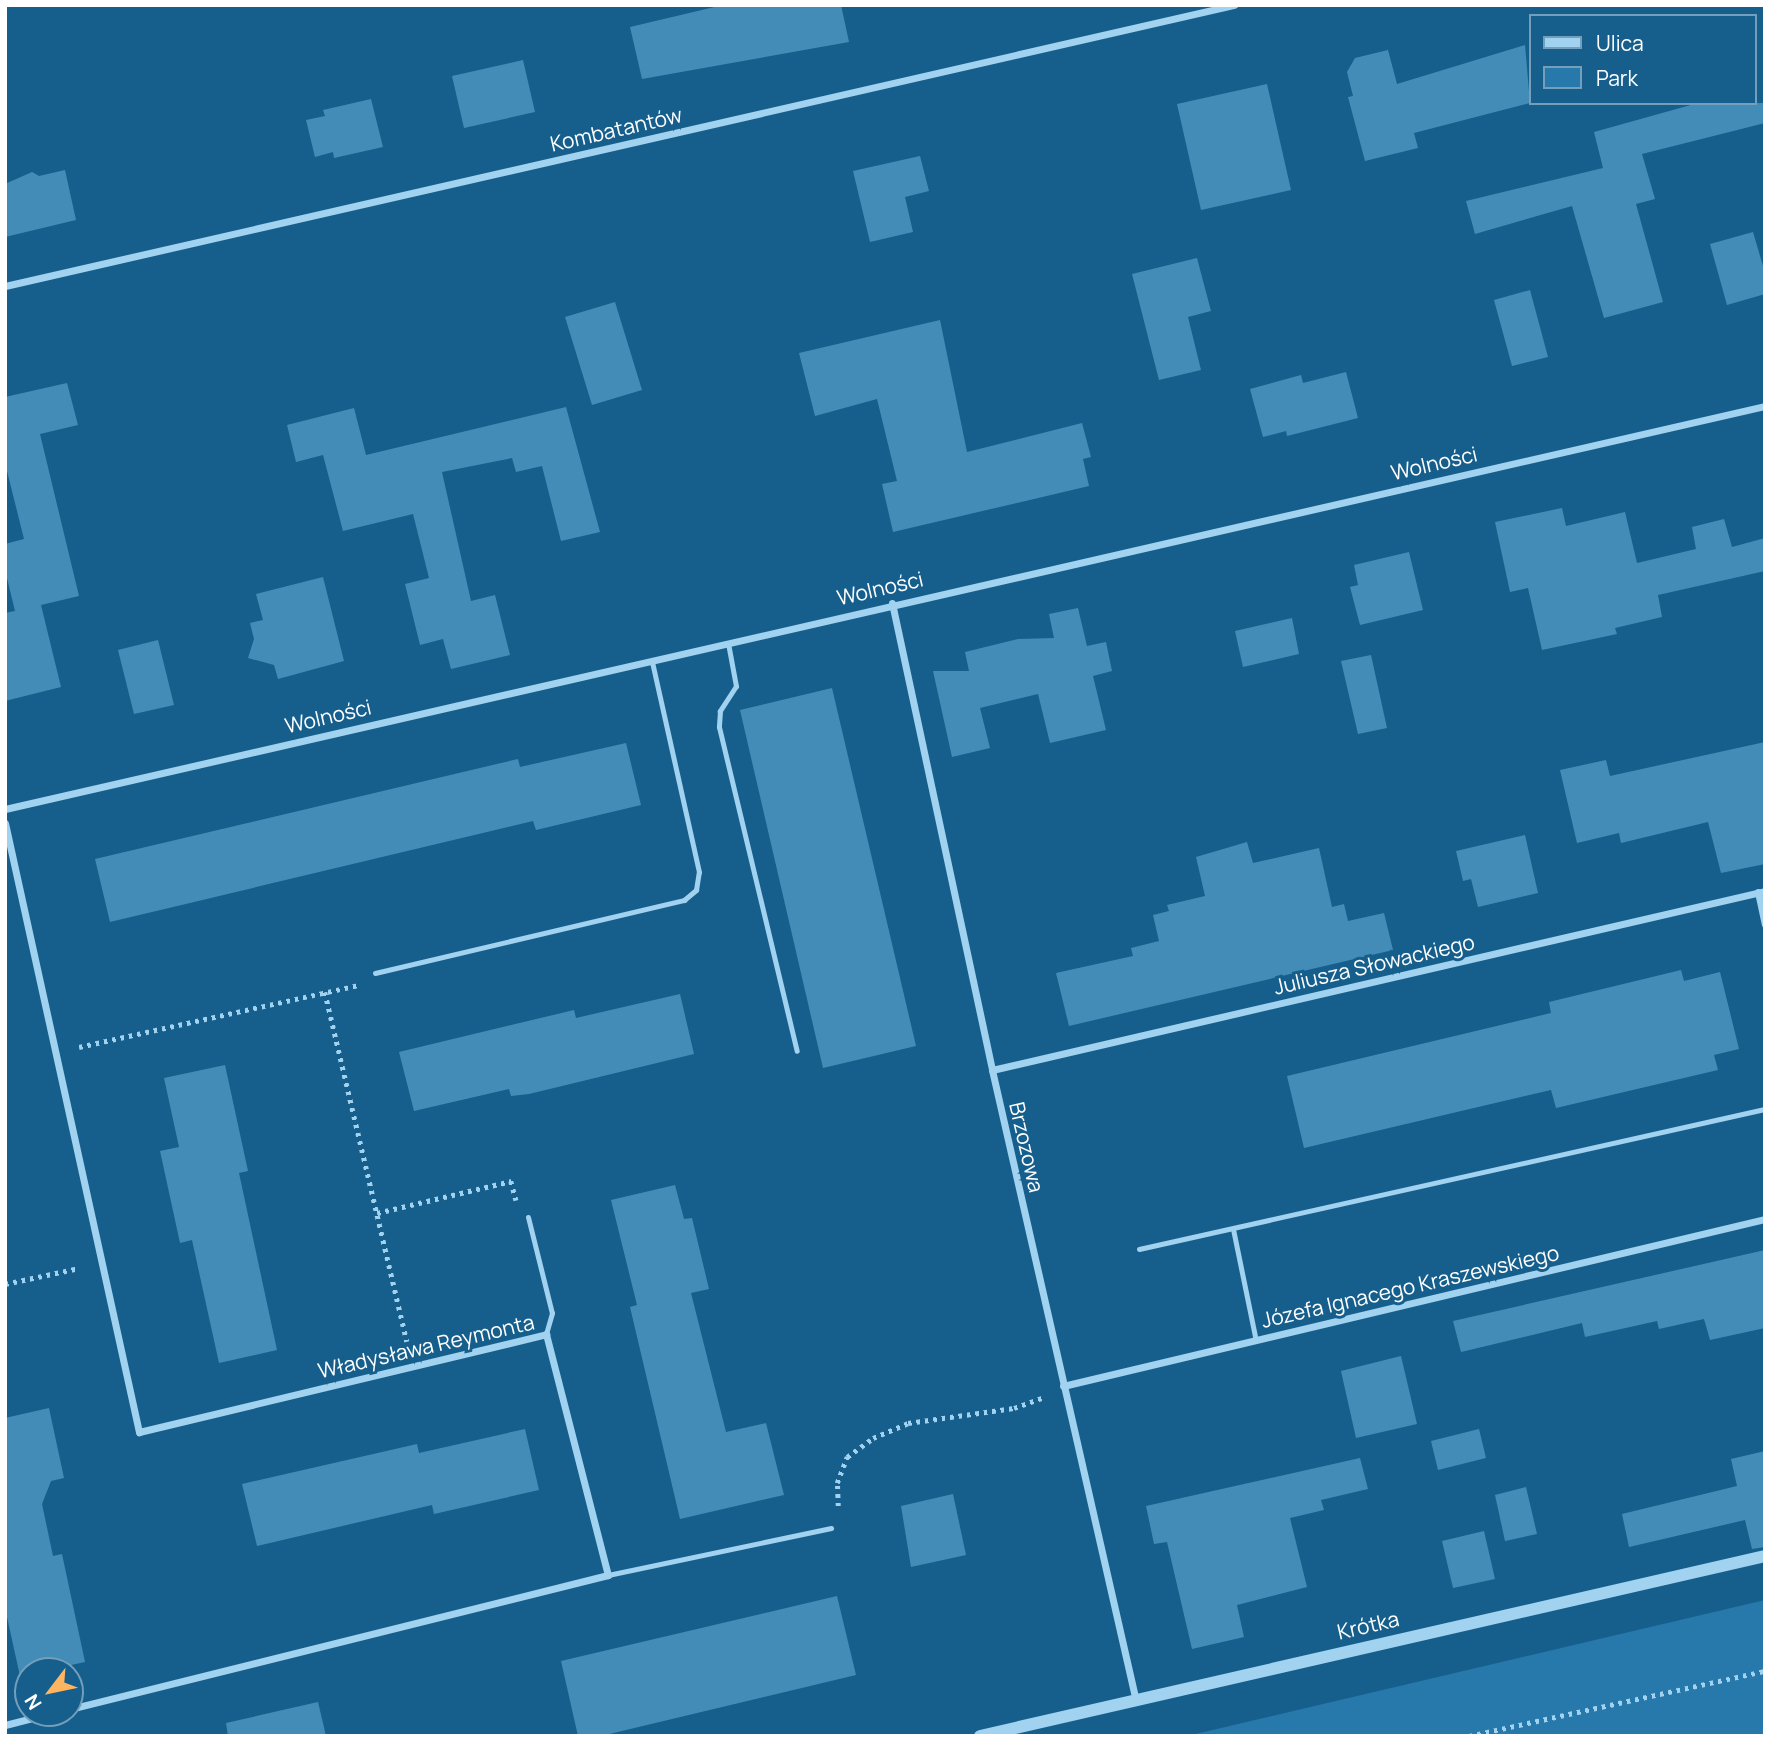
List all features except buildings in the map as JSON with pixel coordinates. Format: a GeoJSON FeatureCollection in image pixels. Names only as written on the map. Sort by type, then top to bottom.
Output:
{"type":"FeatureCollection","features":[{"type":"Feature","properties":{"kind":"street","name":"Kombatantów"},"geometry":{"type":"LineString","coordinates":[[5,286],[1234,5]]}},
{"type":"Feature","properties":{"kind":"street","name":"Wolności"},"geometry":{"type":"LineString","coordinates":[[5,809],[652,661],[892,603],[1765,406]]}},
{"type":"Feature","properties":{"kind":"street","name":"Brzozowa"},"geometry":{"type":"LineString","coordinates":[[892,603],[992,1070],[1135,1697]]}},
{"type":"Feature","properties":{"kind":"street","name":"Władysława Reymonta"},"geometry":{"type":"LineString","coordinates":[[5,823],[139,1432],[546,1334],[608,1575]]}},
{"type":"Feature","properties":{"kind":"street","name":"Juliusza Słowackiego"},"geometry":{"type":"LineString","coordinates":[[992,1070],[1761,891]]}},
{"type":"Feature","properties":{"kind":"street"},"geometry":{"type":"LineString","coordinates":[[1761,891],[1765,924]]}},
{"type":"Feature","properties":{"kind":"street","name":"Józefa Ignacego Kraszewskiego"},"geometry":{"type":"LineString","coordinates":[[1063,1386],[1765,1219]]}},
{"type":"Feature","properties":{"kind":"street","name":"Krótka"},"geometry":{"type":"LineString","coordinates":[[980,1736],[1135,1697],[1765,1556]]}},
{"type":"Feature","properties":{"kind":"street"},"geometry":{"type":"LineString","coordinates":[[84,1706],[608,1575]]}},
{"type":"Feature","properties":{"kind":"lane"},"geometry":{"type":"LineString","coordinates":[[728,643],[736,686],[720,711],[719,727],[797,1051]]}},
{"type":"Feature","properties":{"kind":"lane"},"geometry":{"type":"LineString","coordinates":[[375,973],[684,900],[696,890],[699,872],[652,661]]}},
{"type":"Feature","properties":{"kind":"lane"},"geometry":{"type":"LineString","coordinates":[[1139,1249],[1765,1109]]}},
{"type":"Feature","properties":{"kind":"lane"},"geometry":{"type":"LineString","coordinates":[[528,1217],[552,1313],[546,1334]]}},
{"type":"Feature","properties":{"kind":"lane"},"geometry":{"type":"LineString","coordinates":[[1233,1228],[1256,1341]]}},
{"type":"Feature","properties":{"kind":"lane"},"geometry":{"type":"LineString","coordinates":[[608,1575],[831,1528]]}},
{"type":"Feature","properties":{"kind":"path"},"geometry":{"type":"LineString","coordinates":[[55,1052],[366,983],[375,973]]}},
{"type":"Feature","properties":{"kind":"path"},"geometry":{"type":"LineString","coordinates":[[325,992],[413,1366]]}},
{"type":"Feature","properties":{"kind":"path"},"geometry":{"type":"LineString","coordinates":[[377,1213],[512,1181],[517,1204],[528,1217]]}},
{"type":"Feature","properties":{"kind":"path"},"geometry":{"type":"LineString","coordinates":[[5,1284],[100,1263]]}},
{"type":"Feature","properties":{"kind":"path"},"geometry":{"type":"LineString","coordinates":[[831,1528],[839,1503],[836,1483],[847,1457],[873,1438],[931,1418],[1014,1408],[1063,1386]]}},
{"type":"Feature","properties":{"kind":"path"},"geometry":{"type":"LineString","coordinates":[[1469,1736],[1765,1671]]}},
{"type":"Feature","properties":{"kind":"green space"},"geometry":{"type":"Polygon","coordinates":[[[1765,1600],[1765,1736],[1187,1736],[1765,1600]]]}}]}
